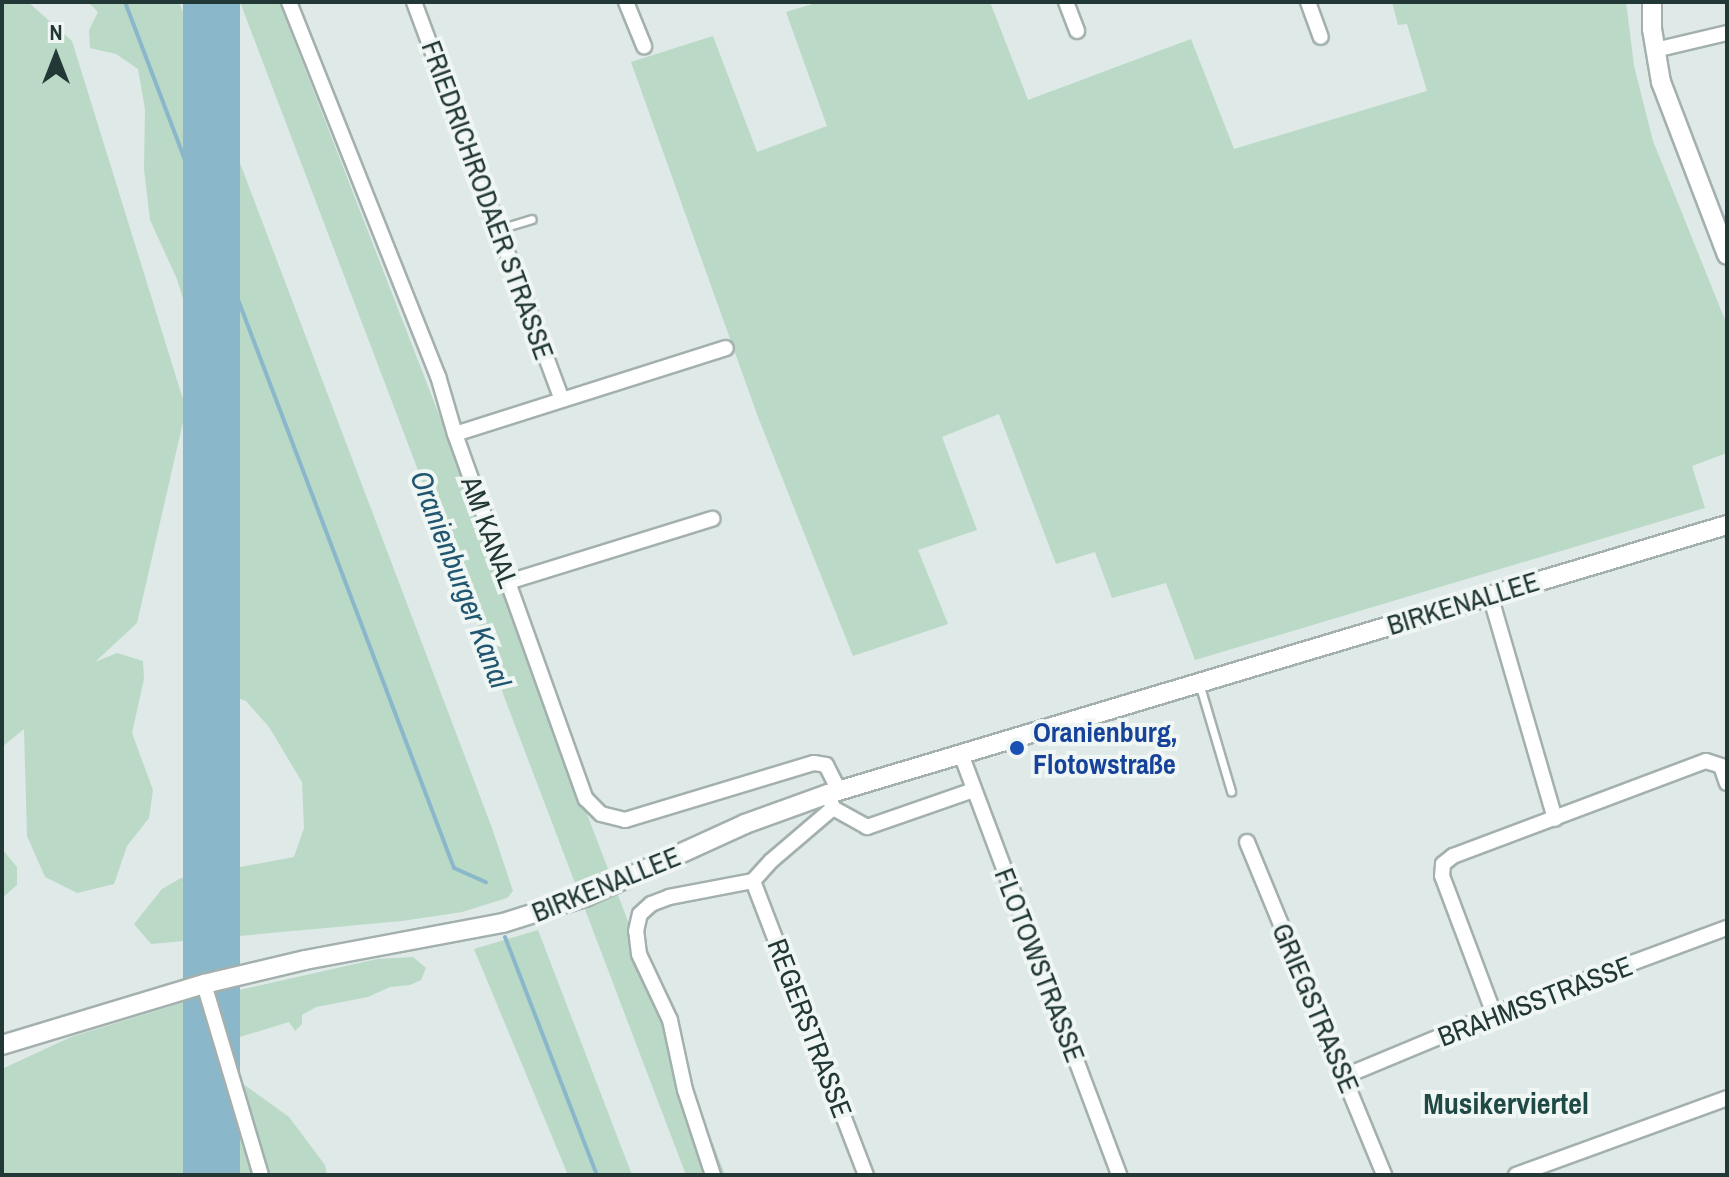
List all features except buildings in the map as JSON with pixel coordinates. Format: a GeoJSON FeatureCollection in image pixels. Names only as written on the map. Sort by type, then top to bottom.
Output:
{"type":"FeatureCollection","features":[{"type":"Feature","properties":{"kind":"street","name":"AM KANAL"},"geometry":{"type":"LineString","coordinates":[[289,2],[438,376],[455,434],[586,799],[601,814],[625,820],[814,763],[826,765],[833,797]]}},
{"type":"Feature","properties":{"kind":"street","name":"FRIEDRICHRODAER STRASSE"},"geometry":{"type":"LineString","coordinates":[[414,2],[561,398]]}},
{"type":"Feature","properties":{"kind":"street"},"geometry":{"type":"LineString","coordinates":[[626,2],[644,46]]}},
{"type":"Feature","properties":{"kind":"street"},"geometry":{"type":"LineString","coordinates":[[1066,2],[1077,31]]}},
{"type":"Feature","properties":{"kind":"street"},"geometry":{"type":"LineString","coordinates":[[1308,2],[1321,37]]}},
{"type":"Feature","properties":{"kind":"street"},"geometry":{"type":"LineString","coordinates":[[1652,2],[1655,50],[1671,115],[1727,255]]}},
{"type":"Feature","properties":{"kind":"street"},"geometry":{"type":"LineString","coordinates":[[1655,50],[1727,33]]}},
{"type":"Feature","properties":{"kind":"street"},"geometry":{"type":"LineString","coordinates":[[455,434],[726,348]]}},
{"type":"Feature","properties":{"kind":"street"},"geometry":{"type":"LineString","coordinates":[[508,582],[712,519]]}},
{"type":"Feature","properties":{"kind":"street","name":"BIRKENALLEE"},"geometry":{"type":"LineString","coordinates":[[2,1045],[204,984],[516,919],[585,897],[745,824],[961,754],[1727,525]]}},
{"type":"Feature","properties":{"kind":"street"},"geometry":{"type":"LineString","coordinates":[[1490,595],[1555,819]]}},
{"type":"Feature","properties":{"kind":"street","name":"FLOTOWSTRASSE"},"geometry":{"type":"LineString","coordinates":[[961,754],[1119,1175]]}},
{"type":"Feature","properties":{"kind":"street"},"geometry":{"type":"LineString","coordinates":[[1494,1014],[1442,876],[1443,864],[1453,856],[1706,761],[1721,766],[1727,783]]}},
{"type":"Feature","properties":{"kind":"street"},"geometry":{"type":"LineString","coordinates":[[713,1175],[685,1090],[670,1020],[639,954],[636,931],[640,914],[651,904],[725,884],[753,881],[833,797],[867,827],[974,790]]}},
{"type":"Feature","properties":{"kind":"street","name":"GRIEGSTRASSE"},"geometry":{"type":"LineString","coordinates":[[1247,842],[1384,1175]]}},
{"type":"Feature","properties":{"kind":"street","name":"REGERSTRASSE"},"geometry":{"type":"LineString","coordinates":[[753,881],[866,1175]]}},
{"type":"Feature","properties":{"kind":"street","name":"BRAHMSSTRASSE"},"geometry":{"type":"LineString","coordinates":[[1345,1076],[1494,1014],[1727,928]]}},
{"type":"Feature","properties":{"kind":"street"},"geometry":{"type":"LineString","coordinates":[[204,984],[261,1175]]}},
{"type":"Feature","properties":{"kind":"street"},"geometry":{"type":"LineString","coordinates":[[1516,1175],[1727,1098]]}},
{"type":"Feature","properties":{"kind":"lane"},"geometry":{"type":"LineString","coordinates":[[499,229],[532,219]]}},
{"type":"Feature","properties":{"kind":"lane"},"geometry":{"type":"LineString","coordinates":[[1199,683],[1231,791]]}},
{"type":"Feature","properties":{"kind":"green space"},"geometry":{"type":"Polygon","coordinates":[[[2,2],[28,2],[72,41],[186,409],[137,623],[95,662],[117,653],[143,661],[144,679],[132,733],[153,790],[149,818],[127,846],[114,884],[77,893],[45,877],[27,836],[24,729],[2,747],[2,2]]]}},
{"type":"Feature","properties":{"kind":"green space"},"geometry":{"type":"Polygon","coordinates":[[[88,2],[179,2],[492,828],[513,891],[507,898],[462,912],[402,921],[151,944],[134,924],[162,889],[181,878],[294,857],[304,828],[302,782],[269,727],[246,701],[206,686],[189,657],[189,620],[217,546],[220,493],[205,438],[209,413],[232,398],[236,375],[196,342],[177,279],[150,220],[144,169],[145,109],[138,69],[116,54],[90,48],[89,30],[98,12],[88,2]]]}},
{"type":"Feature","properties":{"kind":"green space"},"geometry":{"type":"Polygon","coordinates":[[[240,2],[279,2],[476,510],[530,665],[725,1175],[686,1175],[240,2]]]}},
{"type":"Feature","properties":{"kind":"green space"},"geometry":{"type":"Polygon","coordinates":[[[819,2],[990,2],[1028,100],[1191,39],[1234,149],[1427,91],[1407,24],[1398,25],[1392,2],[1626,2],[1634,66],[1653,141],[1727,325],[1727,453],[1692,466],[1705,508],[1195,660],[1166,583],[1112,598],[1095,552],[1056,564],[999,414],[942,437],[977,530],[918,550],[948,624],[853,656],[758,417],[631,62],[713,36],[757,152],[827,126],[786,12],[819,2]]]}},
{"type":"Feature","properties":{"kind":"green space"},"geometry":{"type":"Polygon","coordinates":[[[2,849],[17,867],[17,885],[2,898],[2,849]]]}},
{"type":"Feature","properties":{"kind":"green space"},"geometry":{"type":"Polygon","coordinates":[[[538,930],[632,1175],[568,1175],[474,949],[538,930]]]}},
{"type":"Feature","properties":{"kind":"green space"},"geometry":{"type":"Polygon","coordinates":[[[413,957],[426,968],[421,980],[410,985],[390,987],[368,997],[316,1007],[302,1015],[302,1024],[295,1031],[289,1022],[233,1039],[227,1033],[224,1009],[235,991],[377,959],[413,957]]]}},
{"type":"Feature","properties":{"kind":"green space"},"geometry":{"type":"Polygon","coordinates":[[[191,1000],[207,1026],[214,1063],[289,1117],[325,1165],[327,1175],[2,1175],[2,1069],[71,1037],[191,1000]]]}},
{"type":"Feature","properties":{"kind":"water"},"geometry":{"type":"Polygon","coordinates":[[[183,2],[240,2],[240,1175],[183,1175],[183,2]]]}},
{"type":"Feature","properties":{"kind":"waterway"},"geometry":{"type":"LineString","coordinates":[[125,2],[454,868],[486,882]]}},
{"type":"Feature","properties":{"kind":"waterway"},"geometry":{"type":"LineString","coordinates":[[505,937],[597,1175]]}},
{"type":"Feature","properties":{"kind":"place","name":"Oranienburg, Flotowstraße"},"geometry":{"type":"Point","coordinates":[1017,748]}},
{"type":"Feature","properties":{"kind":"district","name":"Musikerviertel"},"geometry":{"type":"Point","coordinates":[1506,1103]}},
{"type":"Feature","properties":{"kind":"water label","name":"Oranienburger Kanal"},"geometry":{"type":"Point","coordinates":[461,579]}}]}
